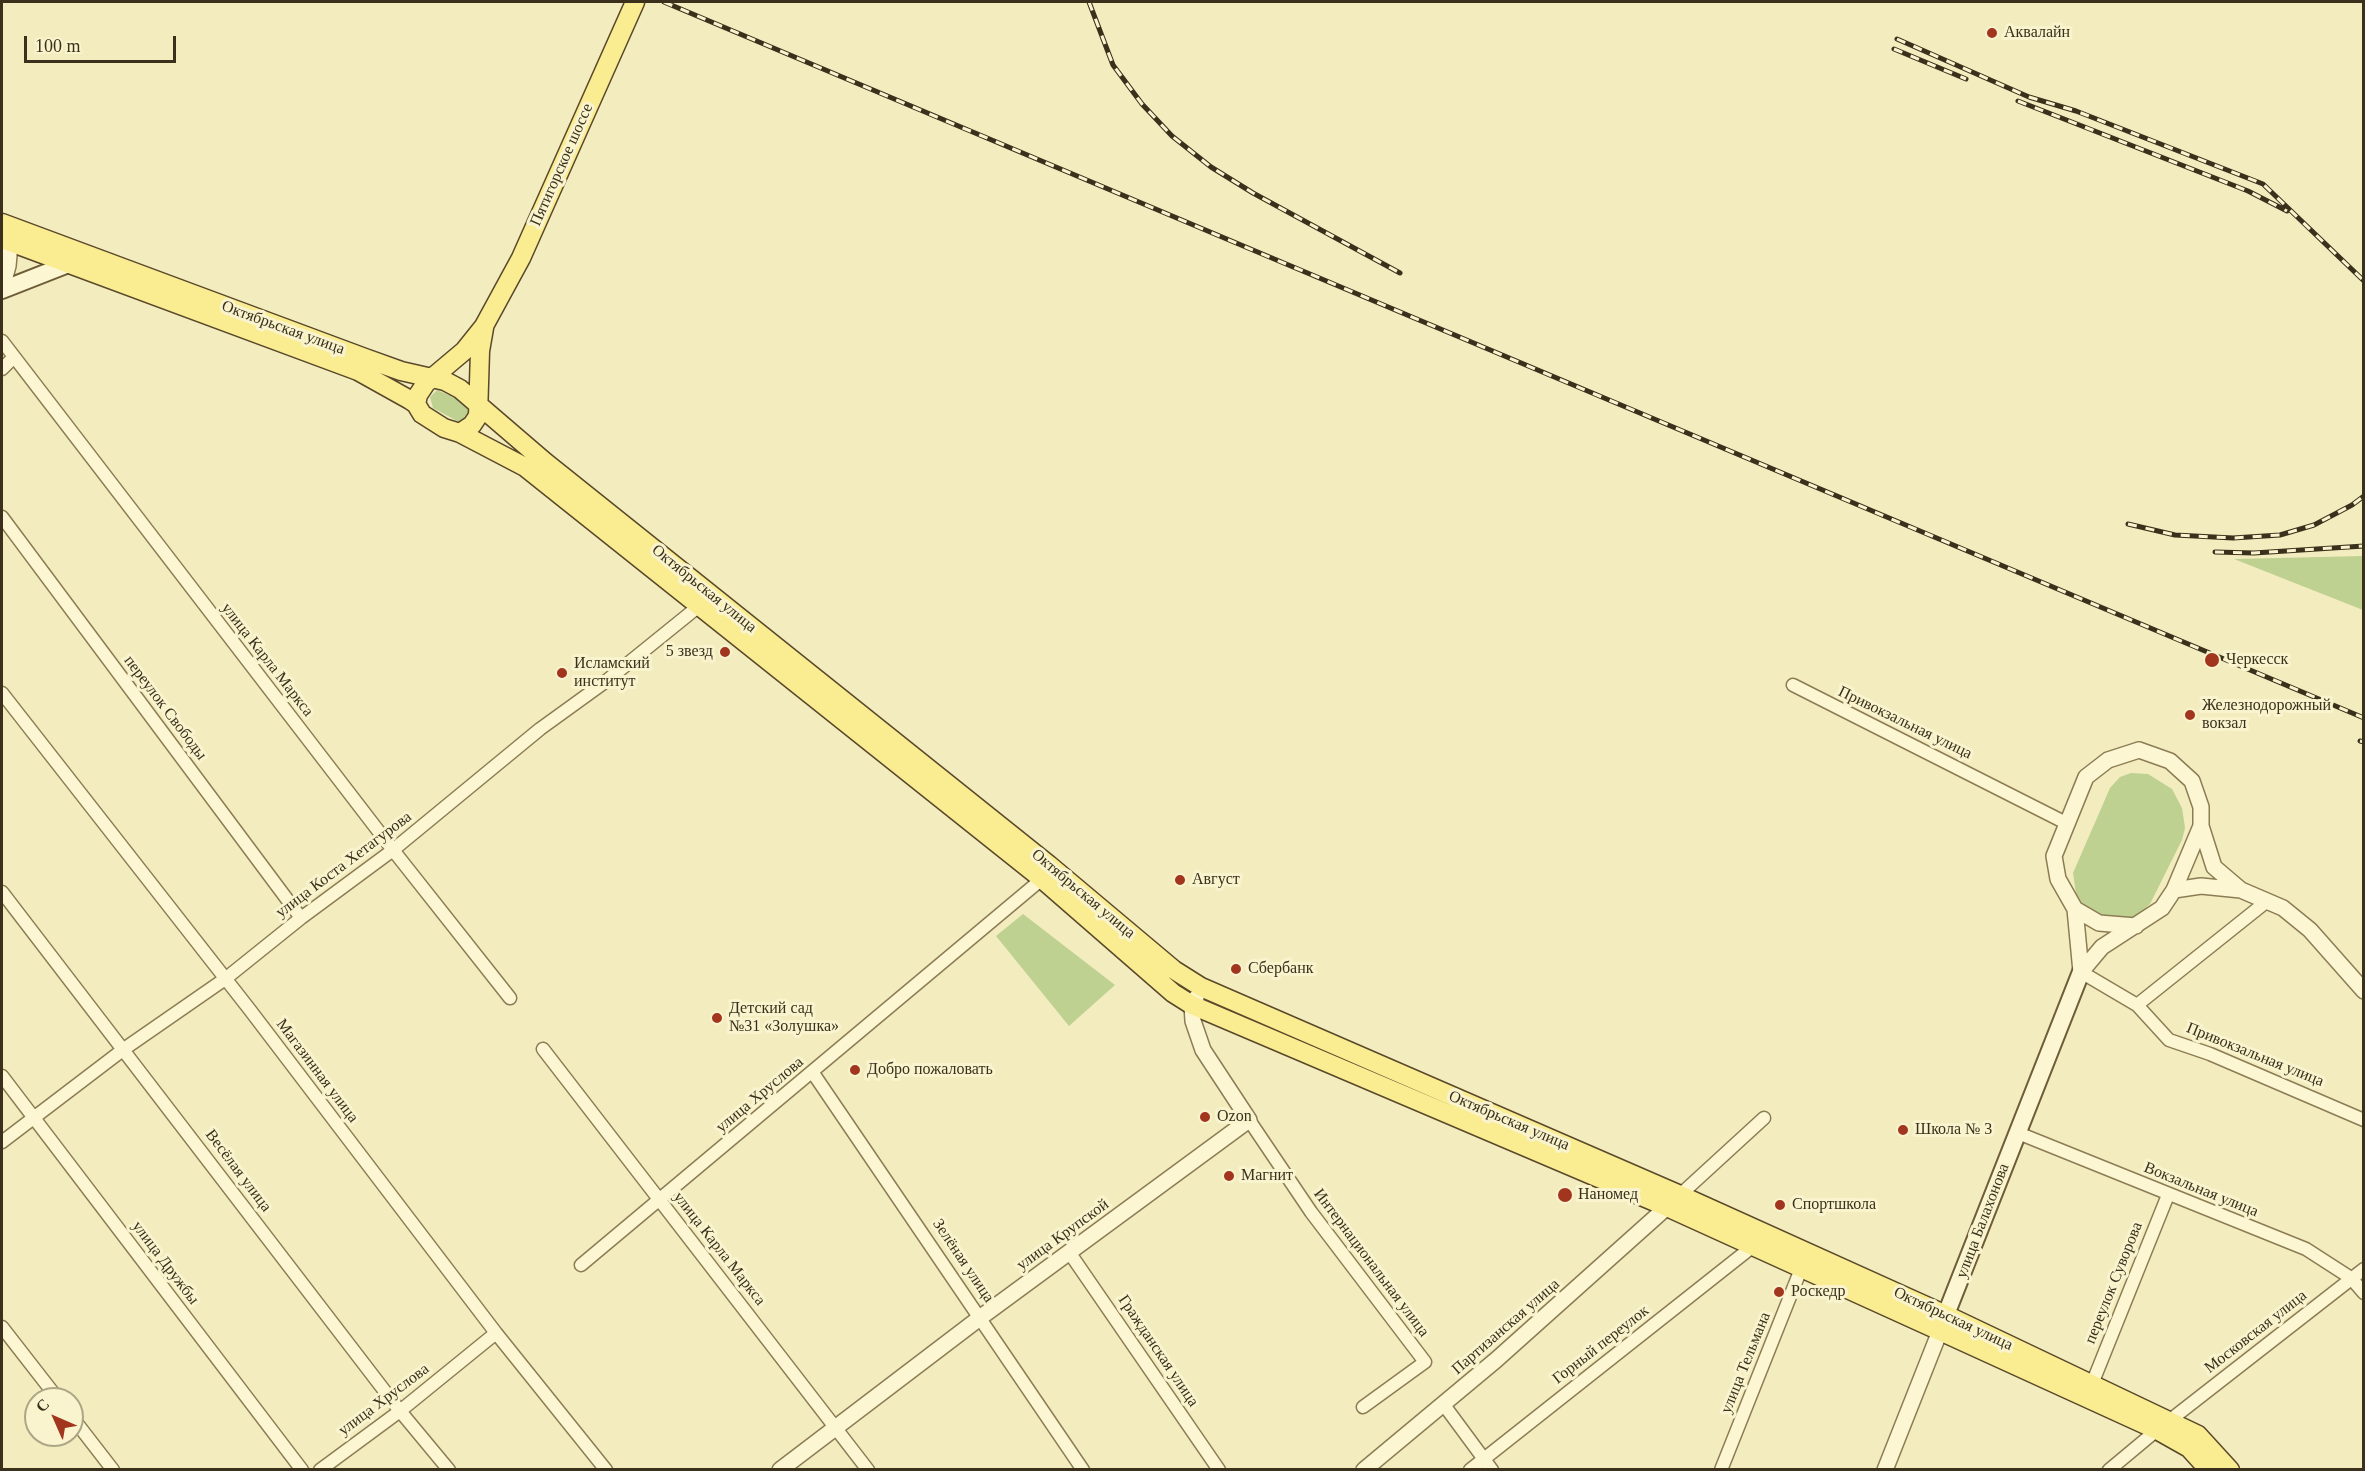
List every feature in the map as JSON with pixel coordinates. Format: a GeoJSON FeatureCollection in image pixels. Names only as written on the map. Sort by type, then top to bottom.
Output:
{"type":"FeatureCollection","features":[{"type":"Feature","properties":{"kind":"main road","name":"Пятигорское шоссе"},"geometry":{"type":"LineString","coordinates":[[417,404],[421,389],[464,351],[484,326],[521,258],[635,2]]}},
{"type":"Feature","properties":{"kind":"main road","name":"Октябрьская улица"},"geometry":{"type":"LineString","coordinates":[[6,233],[91,257],[373,361],[454,386],[1049,865],[1174,970],[1201,987],[2163,1425],[2198,1435],[2230,1470]]}},
{"type":"Feature","properties":{"kind":"main road","name":"Октябрьская улица"},"geometry":{"type":"LineString","coordinates":[[6,233],[66,264],[358,371],[417,404],[427,418],[525,467],[1042,879],[1173,993],[1192,1005],[1674,1201],[1752,1247],[1801,1269],[1943,1323],[2092,1384],[2163,1425],[2209,1470]]}},
{"type":"Feature","properties":{"kind":"main road"},"geometry":{"type":"LineString","coordinates":[[2,289],[66,264],[91,257]]}},
{"type":"Feature","properties":{"kind":"main road","name":"Пятигорское шоссе"},"geometry":{"type":"LineString","coordinates":[[460,433],[476,421],[479,411],[477,406],[484,326]]}},
{"type":"Feature","properties":{"kind":"main road","name":"улица Балахонова"},"geometry":{"type":"LineString","coordinates":[[1943,1323],[2081,972]]}},
{"type":"Feature","properties":{"kind":"street"},"geometry":{"type":"LineString","coordinates":[[2,289],[8,266],[6,233]]}},
{"type":"Feature","properties":{"kind":"street","name":"улица Карла Маркса"},"geometry":{"type":"LineString","coordinates":[[2,340],[393,850],[510,998]]}},
{"type":"Feature","properties":{"kind":"street"},"geometry":{"type":"LineString","coordinates":[[2,369],[14,357]]}},
{"type":"Feature","properties":{"kind":"street","name":"переулок Свободы"},"geometry":{"type":"LineString","coordinates":[[2,517],[301,918]]}},
{"type":"Feature","properties":{"kind":"street","name":"улица Коста Хетагурова"},"geometry":{"type":"LineString","coordinates":[[2,1142],[32,1116],[225,979],[301,918],[393,850],[540,729],[605,682],[699,606]]}},
{"type":"Feature","properties":{"kind":"street","name":"Привокзальная улица"},"geometry":{"type":"LineString","coordinates":[[1793,685],[2066,823]]}},
{"type":"Feature","properties":{"kind":"street","name":"Магазинная улица"},"geometry":{"type":"LineString","coordinates":[[2,693],[496,1333],[606,1470]]}},
{"type":"Feature","properties":{"kind":"street","name":"улица Балахонова"},"geometry":{"type":"LineString","coordinates":[[2139,750],[2170,761],[2192,780],[2201,807],[2201,826],[2174,890],[2162,908],[2102,947],[2081,972],[2075,909],[2058,879],[2055,856],[2066,823],[2086,777],[2108,760],[2139,750]]}},
{"type":"Feature","properties":{"kind":"street"},"geometry":{"type":"LineString","coordinates":[[2201,826],[2214,867],[2241,890],[2283,908],[2310,930],[2364,991]]}},
{"type":"Feature","properties":{"kind":"street","name":"улица Хруслова"},"geometry":{"type":"LineString","coordinates":[[581,1265],[1042,879]]}},
{"type":"Feature","properties":{"kind":"street"},"geometry":{"type":"LineString","coordinates":[[2174,890],[2201,886],[2241,890]]}},
{"type":"Feature","properties":{"kind":"street","name":"Весёлая улица"},"geometry":{"type":"LineString","coordinates":[[2,892],[400,1411],[448,1470]]}},
{"type":"Feature","properties":{"kind":"street"},"geometry":{"type":"LineString","coordinates":[[2138,1005],[2266,902]]}},
{"type":"Feature","properties":{"kind":"street"},"geometry":{"type":"LineString","coordinates":[[2075,909],[2099,923],[2136,926]]}},
{"type":"Feature","properties":{"kind":"street","name":"Привокзальная улица"},"geometry":{"type":"LineString","coordinates":[[2081,972],[2138,1005],[2169,1040],[2210,1054],[2364,1120]]}},
{"type":"Feature","properties":{"kind":"street"},"geometry":{"type":"LineString","coordinates":[[1201,987],[1192,1005],[1193,1021],[1203,1050],[1249,1120]]}},
{"type":"Feature","properties":{"kind":"street","name":"улица Карла Маркса"},"geometry":{"type":"LineString","coordinates":[[543,1049],[868,1470]]}},
{"type":"Feature","properties":{"kind":"street","name":"Зелёная улица"},"geometry":{"type":"LineString","coordinates":[[813,1073],[1083,1470]]}},
{"type":"Feature","properties":{"kind":"street","name":"улица Дружбы"},"geometry":{"type":"LineString","coordinates":[[2,1076],[302,1470]]}},
{"type":"Feature","properties":{"kind":"street","name":"Партизанская улица"},"geometry":{"type":"LineString","coordinates":[[1364,1470],[1444,1405],[1764,1118]]}},
{"type":"Feature","properties":{"kind":"street","name":"улица Крупской"},"geometry":{"type":"LineString","coordinates":[[780,1470],[981,1317],[1249,1120]]}},
{"type":"Feature","properties":{"kind":"street","name":"Интернациональная улица"},"geometry":{"type":"LineString","coordinates":[[1249,1120],[1311,1212],[1425,1362],[1363,1407]]}},
{"type":"Feature","properties":{"kind":"street","name":"Вокзальная улица"},"geometry":{"type":"LineString","coordinates":[[2018,1133],[2306,1249],[2351,1278],[2364,1293]]}},
{"type":"Feature","properties":{"kind":"street","name":"переулок Суворова"},"geometry":{"type":"LineString","coordinates":[[2092,1384],[2168,1195]]}},
{"type":"Feature","properties":{"kind":"street","name":"Горный переулок"},"geometry":{"type":"LineString","coordinates":[[1470,1470],[1752,1247]]}},
{"type":"Feature","properties":{"kind":"street","name":"Гражданская улица"},"geometry":{"type":"LineString","coordinates":[[1070,1252],[1219,1470]]}},
{"type":"Feature","properties":{"kind":"street","name":"улица Тельмана"},"geometry":{"type":"LineString","coordinates":[[1721,1470],[1801,1269]]}},
{"type":"Feature","properties":{"kind":"street","name":"Московская улица"},"geometry":{"type":"LineString","coordinates":[[2109,1470],[2163,1425],[2364,1269]]}},
{"type":"Feature","properties":{"kind":"street","name":"улица Балахонова"},"geometry":{"type":"LineString","coordinates":[[1885,1470],[1943,1323]]}},
{"type":"Feature","properties":{"kind":"street"},"geometry":{"type":"LineString","coordinates":[[2,1327],[49,1387]]}},
{"type":"Feature","properties":{"kind":"street","name":"улица Хруслова"},"geometry":{"type":"LineString","coordinates":[[320,1470],[400,1411],[496,1333]]}},
{"type":"Feature","properties":{"kind":"street"},"geometry":{"type":"LineString","coordinates":[[1444,1405],[1492,1470]]}},
{"type":"Feature","properties":{"kind":"street"},"geometry":{"type":"LineString","coordinates":[[84,1433],[113,1470]]}},
{"type":"Feature","properties":{"kind":"green space"},"geometry":{"type":"Polygon","coordinates":[[[437,390],[462,401],[470,410],[471,415],[461,423],[433,408],[430,397],[437,390]]]}},
{"type":"Feature","properties":{"kind":"green space"},"geometry":{"type":"Polygon","coordinates":[[[2363,556],[2363,610],[2234,559],[2363,556]]]}},
{"type":"Feature","properties":{"kind":"green space"},"geometry":{"type":"Polygon","coordinates":[[[2131,773],[2148,774],[2172,789],[2182,808],[2185,828],[2182,840],[2150,904],[2134,918],[2109,919],[2083,904],[2076,894],[2073,873],[2110,788],[2120,777],[2131,773]]]}},
{"type":"Feature","properties":{"kind":"green space"},"geometry":{"type":"Polygon","coordinates":[[[1023,914],[1115,985],[1069,1026],[996,936],[1023,914]]]}},
{"type":"Feature","properties":{"kind":"railway"},"geometry":{"type":"LineString","coordinates":[[664,2],[2364,718]]}},
{"type":"Feature","properties":{"kind":"railway"},"geometry":{"type":"LineString","coordinates":[[1089,2],[1113,65],[1142,104],[1172,136],[1211,167],[1253,193],[1400,273]]}},
{"type":"Feature","properties":{"kind":"railway"},"geometry":{"type":"LineString","coordinates":[[1897,39],[2029,97],[2076,111],[2263,184],[2364,281]]}},
{"type":"Feature","properties":{"kind":"railway"},"geometry":{"type":"LineString","coordinates":[[1894,49],[1966,79]]}},
{"type":"Feature","properties":{"kind":"railway"},"geometry":{"type":"LineString","coordinates":[[2018,101],[2248,191],[2287,211]]}},
{"type":"Feature","properties":{"kind":"railway"},"geometry":{"type":"LineString","coordinates":[[2128,524],[2175,535],[2233,538],[2280,535],[2314,525],[2364,496]]}},
{"type":"Feature","properties":{"kind":"railway"},"geometry":{"type":"LineString","coordinates":[[2215,552],[2254,553],[2364,546]]}},
{"type":"Feature","properties":{"kind":"railway"},"geometry":{"type":"LineString","coordinates":[[2360,741],[2364,742]]}},
{"type":"Feature","properties":{"kind":"place","name":"Аквалайн"},"geometry":{"type":"Point","coordinates":[1992,33]}},
{"type":"Feature","properties":{"kind":"place","name":"5 звезд"},"geometry":{"type":"Point","coordinates":[725,652]}},
{"type":"Feature","properties":{"kind":"place","name":"Черкесск"},"geometry":{"type":"Point","coordinates":[2212,660]}},
{"type":"Feature","properties":{"kind":"place","name":"Исламский институт"},"geometry":{"type":"Point","coordinates":[562,673]}},
{"type":"Feature","properties":{"kind":"place","name":"Железнодорожный вокзал"},"geometry":{"type":"Point","coordinates":[2190,715]}},
{"type":"Feature","properties":{"kind":"place","name":"Август"},"geometry":{"type":"Point","coordinates":[1180,880]}},
{"type":"Feature","properties":{"kind":"place","name":"Сбербанк"},"geometry":{"type":"Point","coordinates":[1236,969]}},
{"type":"Feature","properties":{"kind":"place","name":"Детский сад №31 «Золушка»"},"geometry":{"type":"Point","coordinates":[717,1018]}},
{"type":"Feature","properties":{"kind":"place","name":"Добро пожаловать"},"geometry":{"type":"Point","coordinates":[855,1070]}},
{"type":"Feature","properties":{"kind":"place","name":"Ozon"},"geometry":{"type":"Point","coordinates":[1205,1117]}},
{"type":"Feature","properties":{"kind":"place","name":"Школа № 3"},"geometry":{"type":"Point","coordinates":[1903,1130]}},
{"type":"Feature","properties":{"kind":"place","name":"Магнит"},"geometry":{"type":"Point","coordinates":[1229,1176]}},
{"type":"Feature","properties":{"kind":"place","name":"Наномед"},"geometry":{"type":"Point","coordinates":[1565,1195]}},
{"type":"Feature","properties":{"kind":"place","name":"Спортшкола"},"geometry":{"type":"Point","coordinates":[1780,1205]}},
{"type":"Feature","properties":{"kind":"place","name":"Роскедр"},"geometry":{"type":"Point","coordinates":[1779,1292]}}]}
